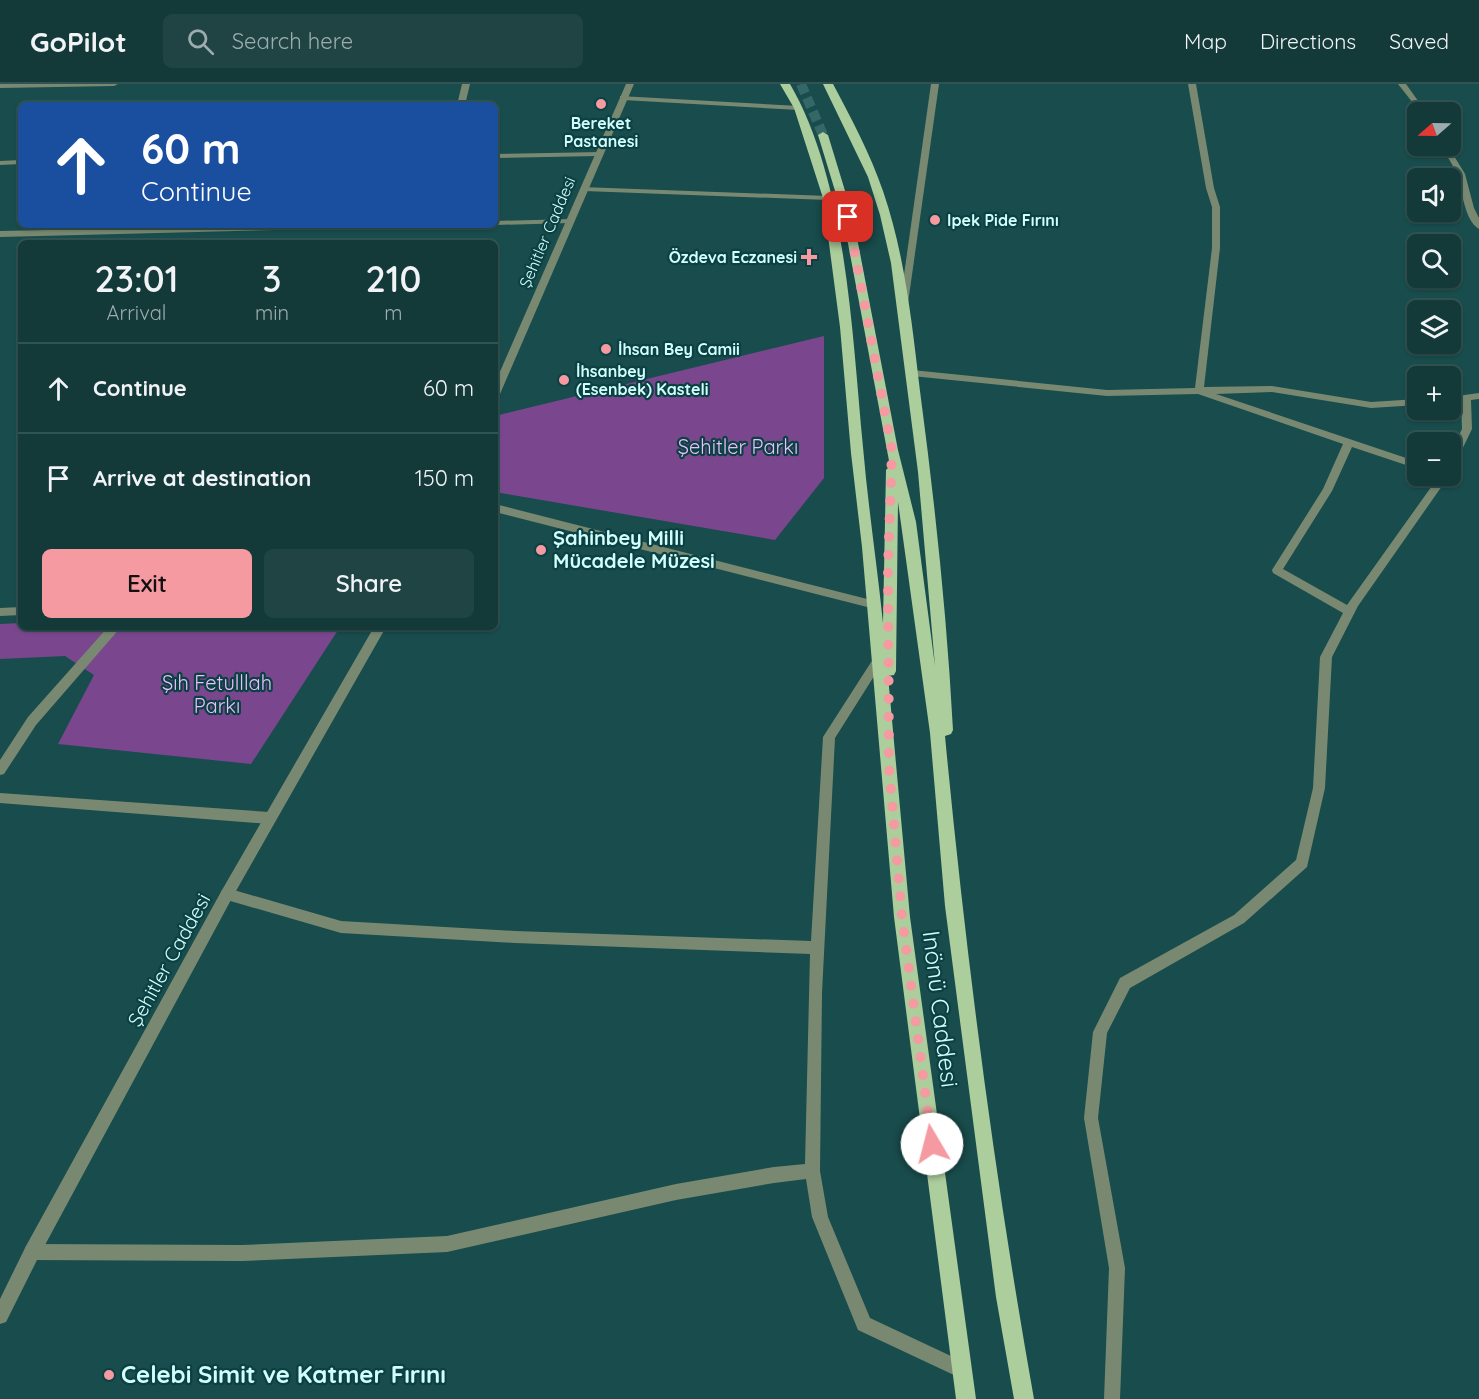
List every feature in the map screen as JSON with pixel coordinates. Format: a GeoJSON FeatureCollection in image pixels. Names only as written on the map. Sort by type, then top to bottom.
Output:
{"type":"FeatureCollection","features":[{"type":"Feature","properties":{"kind":"main road"},"geometry":{"type":"LineString","coordinates":[[785,84],[799,108],[828,198],[846,327],[857,453],[875,605],[889,767]]}},
{"type":"Feature","properties":{"kind":"main road"},"geometry":{"type":"LineString","coordinates":[[828,84],[855,134],[878,191],[890,234],[903,308],[934,548],[943,658],[953,906]]}},
{"type":"Feature","properties":{"kind":"main road"},"geometry":{"type":"LineString","coordinates":[[823,135],[848,217],[892,450],[909,522],[934,710],[953,906]]}},
{"type":"Feature","properties":{"kind":"main road"},"geometry":{"type":"LineString","coordinates":[[889,767],[888,567],[892,450]]}},
{"type":"Feature","properties":{"kind":"main road","name":"Inönü Caddesi"},"geometry":{"type":"LineString","coordinates":[[889,767],[902,917],[966,1399]]}},
{"type":"Feature","properties":{"kind":"main road","name":"Inönü Caddesi"},"geometry":{"type":"LineString","coordinates":[[953,906],[1006,1297],[1024,1399]]}},
{"type":"Feature","properties":{"kind":"street"},"geometry":{"type":"LineString","coordinates":[[0,86],[114,84]]}},
{"type":"Feature","properties":{"kind":"street"},"geometry":{"type":"LineString","coordinates":[[462,102],[466,84]]}},
{"type":"Feature","properties":{"kind":"street","name":"Şehitler Caddesi"},"geometry":{"type":"LineString","coordinates":[[498,386],[630,84]]}},
{"type":"Feature","properties":{"kind":"street"},"geometry":{"type":"LineString","coordinates":[[903,308],[935,84]]}},
{"type":"Feature","properties":{"kind":"street"},"geometry":{"type":"LineString","coordinates":[[1192,84],[1210,188],[1216,207],[1216,248],[1199,391]]}},
{"type":"Feature","properties":{"kind":"street"},"geometry":{"type":"LineString","coordinates":[[1402,84],[1416,102]]}},
{"type":"Feature","properties":{"kind":"street"},"geometry":{"type":"LineString","coordinates":[[623,98],[799,108]]}},
{"type":"Feature","properties":{"kind":"street"},"geometry":{"type":"LineString","coordinates":[[498,156],[598,154]]}},
{"type":"Feature","properties":{"kind":"street"},"geometry":{"type":"LineString","coordinates":[[1450,156],[1461,174],[1470,208],[1479,226]]}},
{"type":"Feature","properties":{"kind":"street"},"geometry":{"type":"LineString","coordinates":[[0,163],[18,162]]}},
{"type":"Feature","properties":{"kind":"street"},"geometry":{"type":"LineString","coordinates":[[584,189],[828,198]]}},
{"type":"Feature","properties":{"kind":"street"},"geometry":{"type":"LineString","coordinates":[[498,223],[570,221]]}},
{"type":"Feature","properties":{"kind":"street"},"geometry":{"type":"LineString","coordinates":[[0,234],[264,228]]}},
{"type":"Feature","properties":{"kind":"street"},"geometry":{"type":"LineString","coordinates":[[912,373],[1107,393],[1272,389],[1371,405],[1407,403]]}},
{"type":"Feature","properties":{"kind":"street"},"geometry":{"type":"LineString","coordinates":[[1199,391],[1407,462]]}},
{"type":"Feature","properties":{"kind":"street"},"geometry":{"type":"LineString","coordinates":[[1461,399],[1479,396]]}},
{"type":"Feature","properties":{"kind":"street"},"geometry":{"type":"LineString","coordinates":[[1461,441],[1467,429],[1466,399]]}},
{"type":"Feature","properties":{"kind":"street"},"geometry":{"type":"LineString","coordinates":[[1349,441],[1347,455],[1331,485],[1277,570],[1350,612]]}},
{"type":"Feature","properties":{"kind":"street"},"geometry":{"type":"LineString","coordinates":[[1112,1399],[1117,1268],[1091,1118],[1100,1032],[1125,983],[1239,919],[1302,863],[1319,788],[1326,657],[1350,612],[1401,533],[1436,486]]}},
{"type":"Feature","properties":{"kind":"street"},"geometry":{"type":"LineString","coordinates":[[498,509],[875,605]]}},
{"type":"Feature","properties":{"kind":"street"},"geometry":{"type":"LineString","coordinates":[[0,612],[18,611]]}},
{"type":"Feature","properties":{"kind":"street"},"geometry":{"type":"LineString","coordinates":[[0,770],[32,721],[112,630]]}},
{"type":"Feature","properties":{"kind":"street","name":"Şehitler Caddesi"},"geometry":{"type":"LineString","coordinates":[[0,1316],[32,1252],[269,818],[378,630]]}},
{"type":"Feature","properties":{"kind":"street"},"geometry":{"type":"LineString","coordinates":[[879,659],[829,737],[817,948],[812,1171],[820,1217],[864,1324],[962,1370]]}},
{"type":"Feature","properties":{"kind":"street"},"geometry":{"type":"LineString","coordinates":[[0,798],[269,818]]}},
{"type":"Feature","properties":{"kind":"street"},"geometry":{"type":"LineString","coordinates":[[228,894],[341,927],[514,938],[817,948]]}},
{"type":"Feature","properties":{"kind":"street"},"geometry":{"type":"LineString","coordinates":[[32,1252],[242,1253],[447,1244],[676,1192],[774,1175],[812,1171]]}},
{"type":"Feature","properties":{"kind":"green space","name":"Şehitler Parkı"},"geometry":{"type":"Polygon","coordinates":[[[824,336],[824,478],[775,540],[498,493],[498,415],[824,336]]]}},
{"type":"Feature","properties":{"kind":"green space","name":"Şıh Fetulllah Parkı"},"geometry":{"type":"Polygon","coordinates":[[[18,623],[18,630],[338,630],[251,764],[58,744],[94,675],[65,656],[0,659],[0,624],[18,623]]]}},
{"type":"Feature","properties":{"kind":"tunnel"},"geometry":{"type":"LineString","coordinates":[[801,84],[823,135]]}},
{"type":"Feature","properties":{"kind":"place","name":"Bereket Pastanesi"},"geometry":{"type":"Point","coordinates":[601,104]}},
{"type":"Feature","properties":{"kind":"place","name":"Ipek Pide Fırını"},"geometry":{"type":"Point","coordinates":[935,220]}},
{"type":"Feature","properties":{"kind":"place","name":"Özdeva Eczanesi"},"geometry":{"type":"Point","coordinates":[809,257]}},
{"type":"Feature","properties":{"kind":"place","name":"İhsan Bey Camii"},"geometry":{"type":"Point","coordinates":[606,349]}},
{"type":"Feature","properties":{"kind":"place","name":"İhsanbey (Esenbek) Kasteli"},"geometry":{"type":"Point","coordinates":[564,380]}},
{"type":"Feature","properties":{"kind":"place","name":"Şahinbey Milli Mücadele Müzesi"},"geometry":{"type":"Point","coordinates":[541,550]}},
{"type":"Feature","properties":{"kind":"place","name":"Celebi Simit ve Katmer Fırını"},"geometry":{"type":"Point","coordinates":[109,1375]}},
{"type":"Feature","properties":{"kind":"route"},"geometry":{"type":"LineString","coordinates":[[848,217],[892,450],[888,567],[889,767],[902,917],[932,1144]]}}]}
